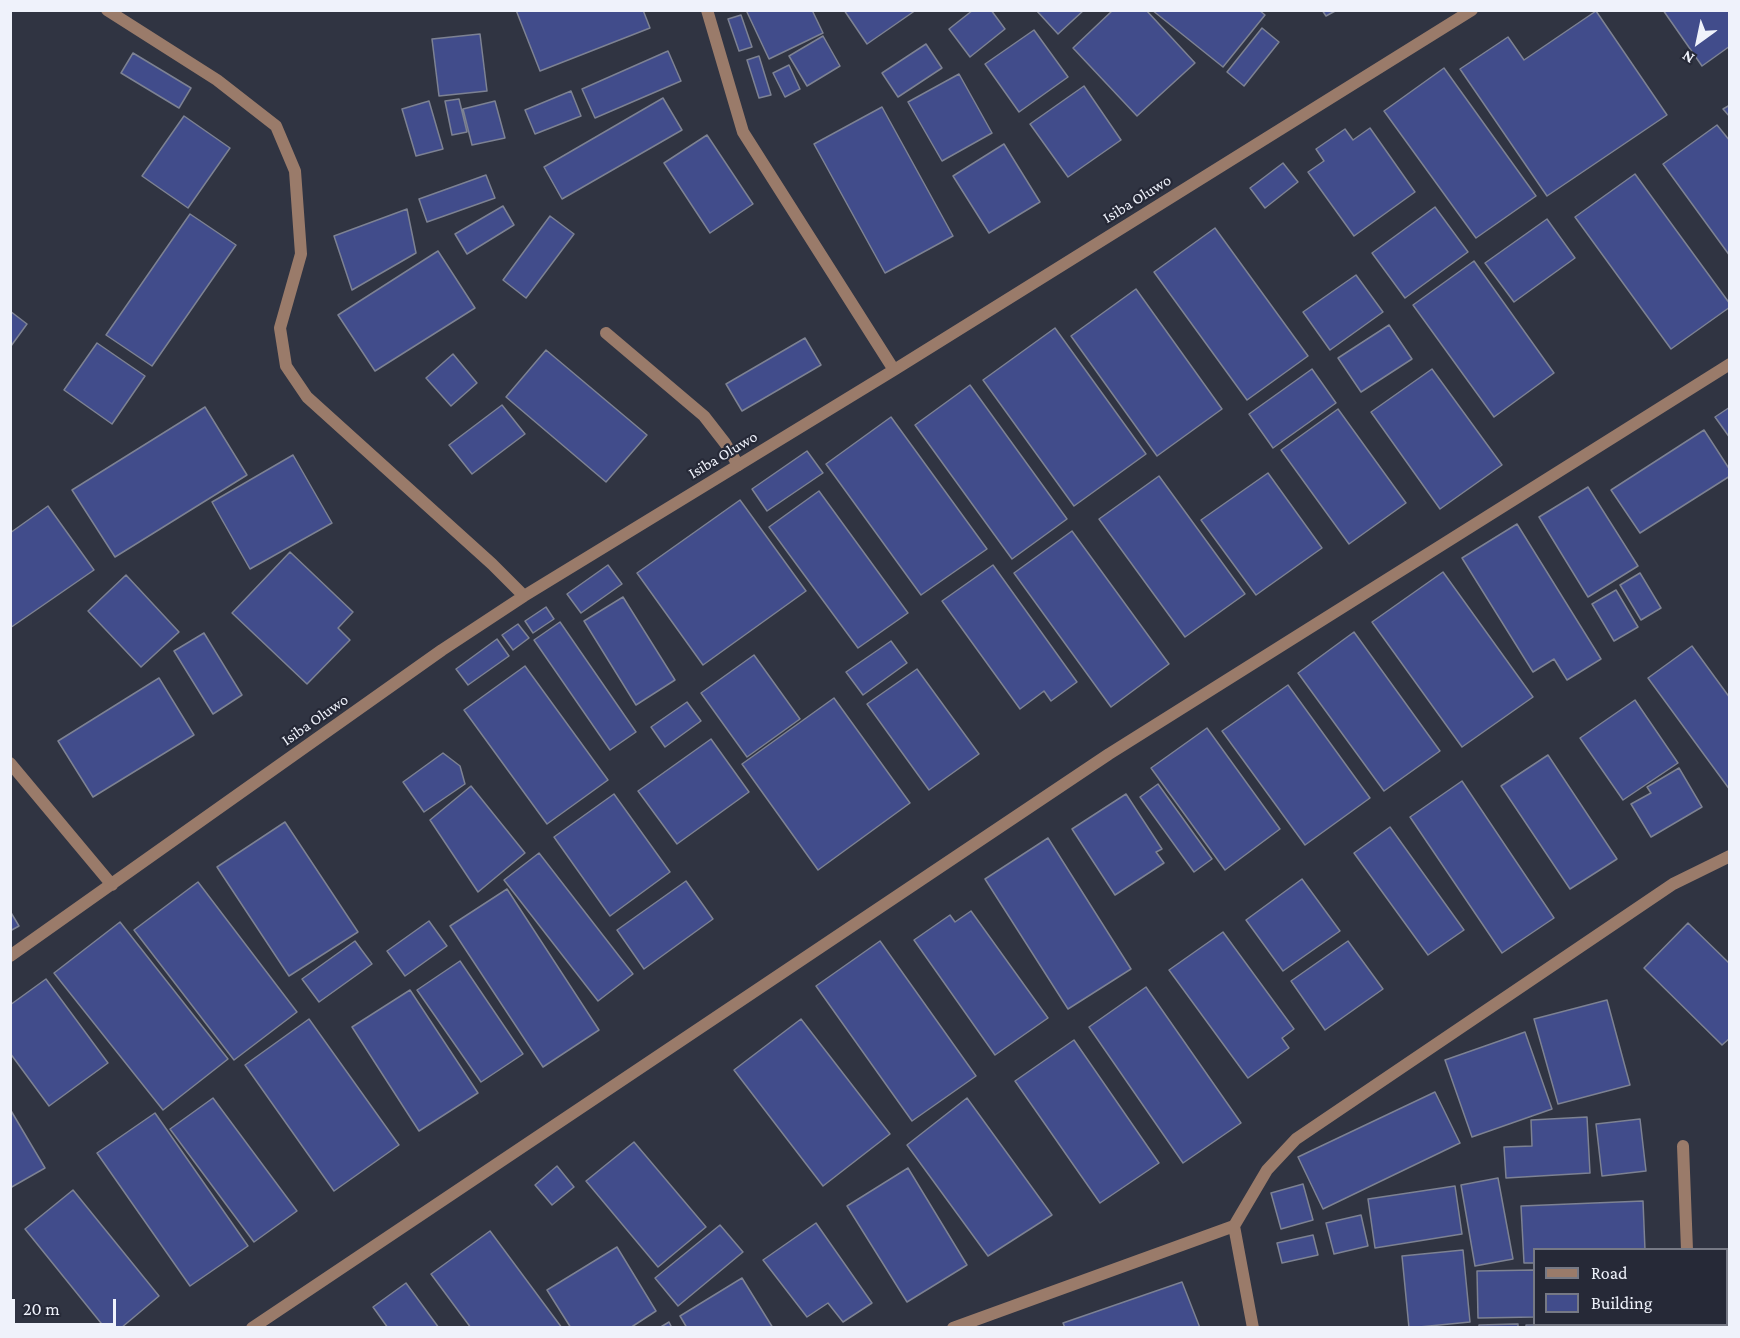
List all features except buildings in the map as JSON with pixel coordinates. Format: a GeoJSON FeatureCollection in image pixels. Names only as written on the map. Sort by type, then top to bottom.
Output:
{"type":"FeatureCollection","features":[{"type":"Feature","properties":{"kind":"street"},"geometry":{"type":"LineString","coordinates":[[107,10],[217,80],[276,126],[295,171],[301,254],[280,328],[286,366],[307,397],[492,564],[524,596]]}},
{"type":"Feature","properties":{"kind":"street"},"geometry":{"type":"LineString","coordinates":[[707,10],[743,132],[894,369]]}},
{"type":"Feature","properties":{"kind":"street","name":"Isiba Oluwo"},"geometry":{"type":"LineString","coordinates":[[10,956],[442,650],[524,596],[1472,10]]}},
{"type":"Feature","properties":{"kind":"street"},"geometry":{"type":"LineString","coordinates":[[606,333],[704,416],[725,443],[738,465]]}},
{"type":"Feature","properties":{"kind":"street"},"geometry":{"type":"LineString","coordinates":[[252,1328],[1109,754],[1730,364]]}},
{"type":"Feature","properties":{"kind":"street"},"geometry":{"type":"LineString","coordinates":[[10,763],[112,885]]}},
{"type":"Feature","properties":{"kind":"street"},"geometry":{"type":"LineString","coordinates":[[953,1328],[1234,1226],[1267,1170],[1296,1139],[1673,884],[1730,856]]}},
{"type":"Feature","properties":{"kind":"street"},"geometry":{"type":"LineString","coordinates":[[1683,1146],[1687,1248]]}},
{"type":"Feature","properties":{"kind":"street"},"geometry":{"type":"LineString","coordinates":[[1234,1226],[1253,1328]]}}]}
